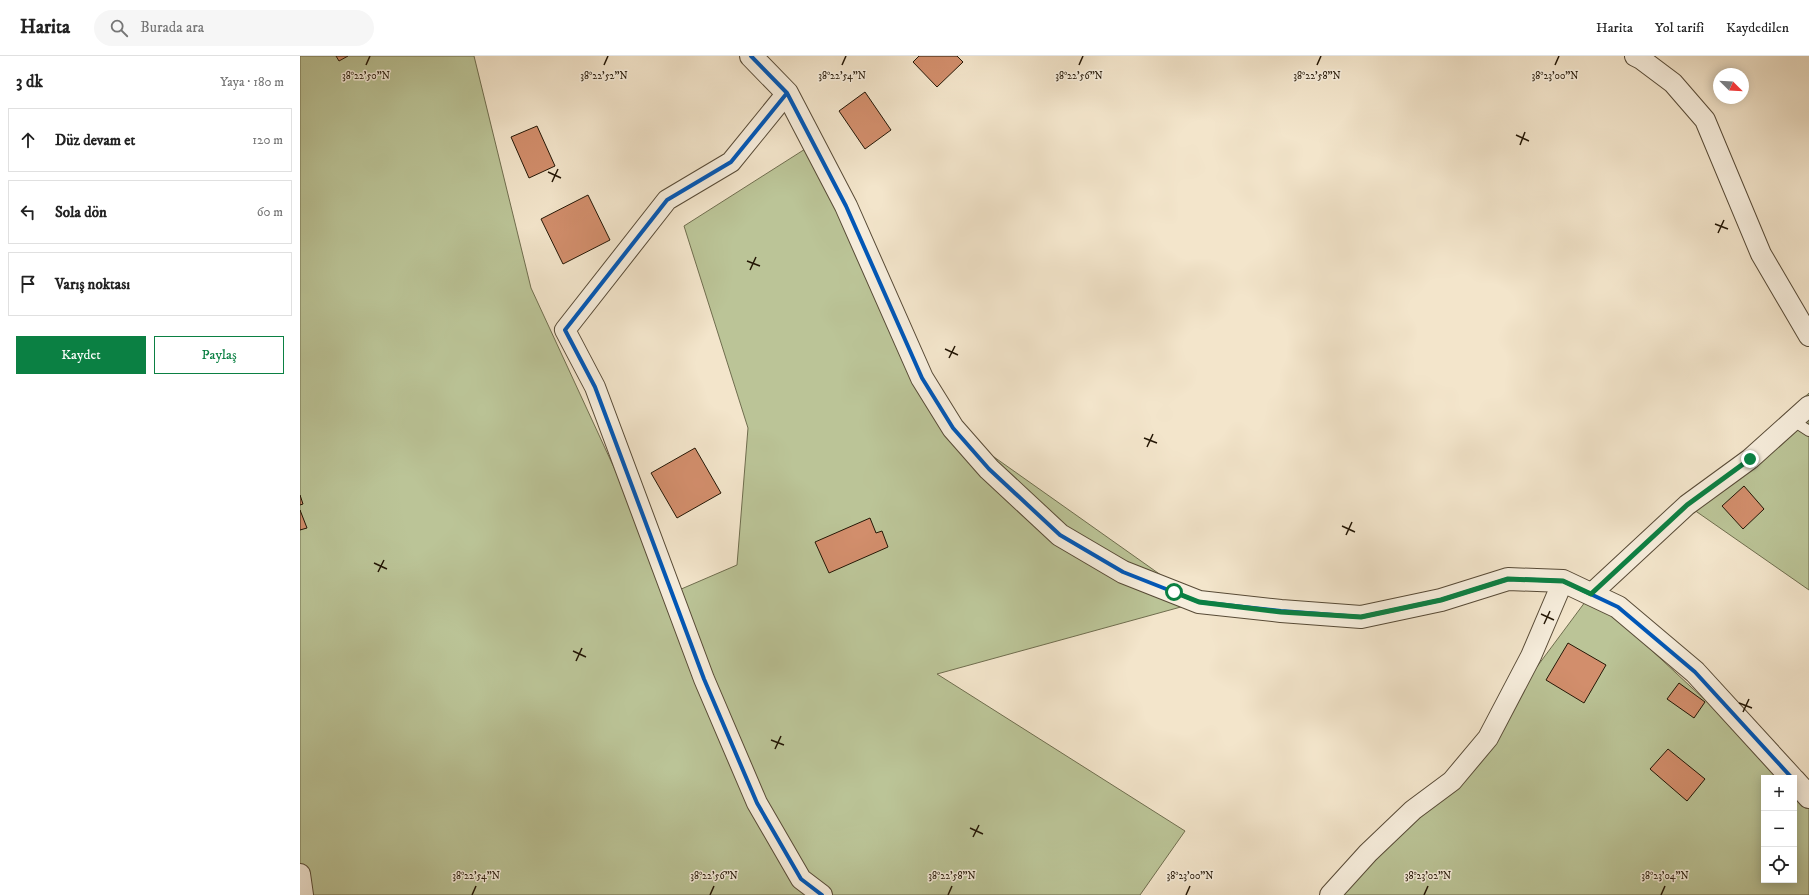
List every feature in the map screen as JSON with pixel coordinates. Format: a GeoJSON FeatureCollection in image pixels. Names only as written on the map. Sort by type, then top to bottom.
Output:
{"type":"FeatureCollection","features":[{"type":"Feature","properties":{"kind":"street"},"geometry":{"type":"LineString","coordinates":[[751,56],[787,93],[846,206],[926,385],[953,428],[989,469],[1060,535],[1123,572],[1199,602],[1281,612],[1361,617],[1441,600],[1508,579],[1563,581],[1618,607],[1695,672],[1789,775]]}},
{"type":"Feature","properties":{"kind":"street"},"geometry":{"type":"LineString","coordinates":[[1635,56],[1673,83],[1705,120],[1761,254],[1809,336]]}},
{"type":"Feature","properties":{"kind":"street"},"geometry":{"type":"LineString","coordinates":[[787,93],[731,162],[667,200],[565,330],[595,387],[704,679],[757,803],[801,879],[822,895]]}},
{"type":"Feature","properties":{"kind":"street"},"geometry":{"type":"LineString","coordinates":[[1591,594],[1687,505],[1750,459],[1809,406]]}},
{"type":"Feature","properties":{"kind":"street"},"geometry":{"type":"LineString","coordinates":[[1330,895],[1368,853],[1408,815],[1452,781],[1488,738],[1531,656],[1563,581]]}},
{"type":"Feature","properties":{"kind":"street"},"geometry":{"type":"LineString","coordinates":[[1797,783],[1809,797]]}},
{"type":"Feature","properties":{"kind":"street"},"geometry":{"type":"LineString","coordinates":[[300,874],[303,895]]}},
{"type":"Feature","properties":{"kind":"lane"},"geometry":{"type":"LineString","coordinates":[[1792,420],[1809,431]]}},
{"type":"Feature","properties":{"kind":"green space"},"geometry":{"type":"Polygon","coordinates":[[[300,56],[474,56],[531,288],[672,593],[737,565],[748,428],[684,226],[813,144],[953,428],[1199,602],[937,674],[1185,831],[1140,895],[305,895],[300,869],[300,56]]]}},
{"type":"Feature","properties":{"kind":"green space"},"geometry":{"type":"Polygon","coordinates":[[[1809,393],[1809,590],[1687,505],[1809,393]]]}},
{"type":"Feature","properties":{"kind":"green space"},"geometry":{"type":"Polygon","coordinates":[[[1591,594],[1786,775],[1761,775],[1761,883],[1797,883],[1797,785],[1809,796],[1809,895],[1330,895],[1452,781],[1591,594]]]}},
{"type":"Feature","properties":{"kind":"building"},"geometry":{"type":"Polygon","coordinates":[[[336,56],[348,56],[339,61],[336,56]]]}},
{"type":"Feature","properties":{"kind":"building"},"geometry":{"type":"Polygon","coordinates":[[[919,56],[957,56],[963,62],[937,87],[913,62],[919,56]]]}},
{"type":"Feature","properties":{"kind":"building"},"geometry":{"type":"Polygon","coordinates":[[[865,92],[891,130],[865,149],[839,111],[865,92]]]}},
{"type":"Feature","properties":{"kind":"building"},"geometry":{"type":"Polygon","coordinates":[[[537,126],[555,166],[529,178],[511,137],[537,126]]]}},
{"type":"Feature","properties":{"kind":"building"},"geometry":{"type":"Polygon","coordinates":[[[588,195],[610,240],[563,264],[541,219],[588,195]]]}},
{"type":"Feature","properties":{"kind":"building"},"geometry":{"type":"Polygon","coordinates":[[[695,448],[721,493],[677,518],[651,473],[695,448]]]}},
{"type":"Feature","properties":{"kind":"building"},"geometry":{"type":"Polygon","coordinates":[[[1744,486],[1764,509],[1743,529],[1722,506],[1744,486]]]}},
{"type":"Feature","properties":{"kind":"building"},"geometry":{"type":"Polygon","coordinates":[[[300,495],[303,504],[300,505],[300,495]]]}},
{"type":"Feature","properties":{"kind":"building"},"geometry":{"type":"Polygon","coordinates":[[[300,510],[307,528],[300,530],[300,510]]]}},
{"type":"Feature","properties":{"kind":"building"},"geometry":{"type":"Polygon","coordinates":[[[870,518],[876,533],[882,531],[888,547],[829,573],[815,542],[870,518]]]}},
{"type":"Feature","properties":{"kind":"building"},"geometry":{"type":"Polygon","coordinates":[[[1568,643],[1606,665],[1584,703],[1546,680],[1568,643]]]}},
{"type":"Feature","properties":{"kind":"building"},"geometry":{"type":"Polygon","coordinates":[[[1679,683],[1705,702],[1694,718],[1667,699],[1679,683]]]}},
{"type":"Feature","properties":{"kind":"building"},"geometry":{"type":"Polygon","coordinates":[[[1668,749],[1705,779],[1687,801],[1650,769],[1668,749]]]}},
{"type":"Feature","properties":{"kind":"cycle path"},"geometry":{"type":"LineString","coordinates":[[751,56],[787,93],[846,206],[922,378],[953,428],[989,469],[1060,535],[1123,572],[1199,602],[1281,611],[1361,617],[1441,600],[1508,579],[1563,581],[1618,607],[1695,672],[1789,775]]}},
{"type":"Feature","properties":{"kind":"cycle path"},"geometry":{"type":"LineString","coordinates":[[787,93],[731,162],[667,200],[565,330],[595,387],[704,679],[757,803],[801,879],[822,895]]}},
{"type":"Feature","properties":{"kind":"route"},"geometry":{"type":"LineString","coordinates":[[1174,592],[1199,602],[1281,612],[1361,617],[1441,600],[1508,579],[1563,581],[1591,594],[1687,505],[1750,459]]}}]}
